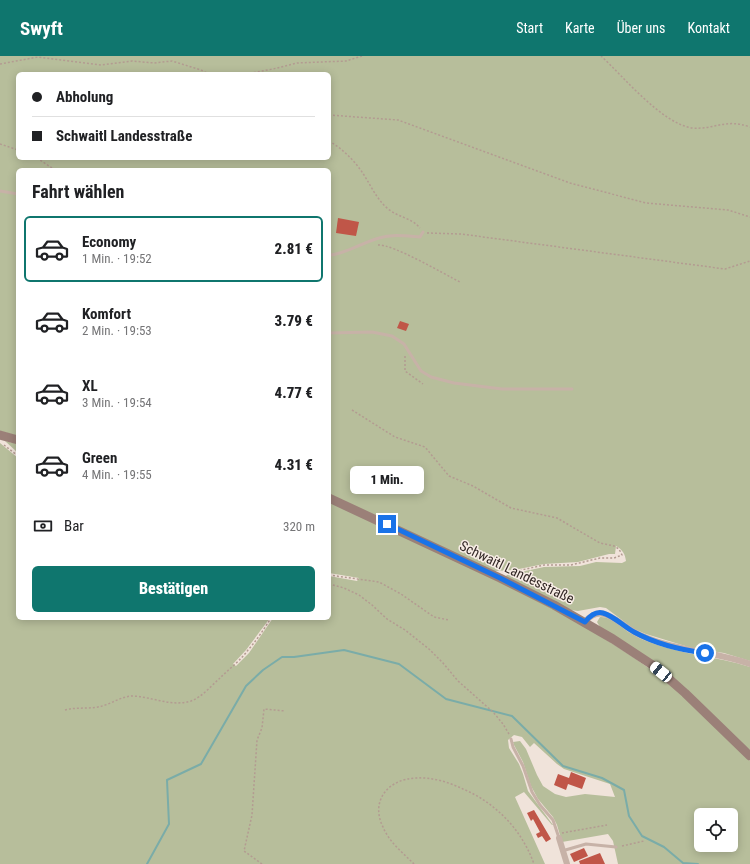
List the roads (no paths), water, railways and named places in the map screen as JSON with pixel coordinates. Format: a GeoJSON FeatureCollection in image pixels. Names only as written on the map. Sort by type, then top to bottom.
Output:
{"type":"FeatureCollection","features":[{"type":"Feature","properties":{"kind":"street"},"geometry":{"type":"LineString","coordinates":[[1,439],[16,440]]}},
{"type":"Feature","properties":{"kind":"street","name":"Schwaitl Landesstraße"},"geometry":{"type":"LineString","coordinates":[[331,499],[500,578],[585,622],[654,666],[686,693],[750,756]]}},
{"type":"Feature","properties":{"kind":"street"},"geometry":{"type":"LineString","coordinates":[[585,622],[594,614],[603,613],[639,635],[662,644],[683,650],[723,656],[750,664]]}},
{"type":"Feature","properties":{"kind":"street"},"geometry":{"type":"LineString","coordinates":[[558,836],[567,864]]}},
{"type":"Feature","properties":{"kind":"lane"},"geometry":{"type":"LineString","coordinates":[[0,191],[16,194]]}},
{"type":"Feature","properties":{"kind":"lane"},"geometry":{"type":"LineString","coordinates":[[331,255],[340,254],[354,247],[383,237],[420,236],[422,232]]}},
{"type":"Feature","properties":{"kind":"lane"},"geometry":{"type":"LineString","coordinates":[[331,333],[377,333],[392,336],[404,344],[422,371],[431,378],[454,383],[502,389],[572,389]]}},
{"type":"Feature","properties":{"kind":"lane"},"geometry":{"type":"LineString","coordinates":[[511,739],[513,747],[523,766],[532,792],[540,806],[553,820],[558,836]]}},
{"type":"Feature","properties":{"kind":"lane"},"geometry":{"type":"LineString","coordinates":[[562,851],[586,844],[616,847]]}},
{"type":"Feature","properties":{"kind":"waterway"},"geometry":{"type":"LineString","coordinates":[[147,864],[169,824],[167,780],[201,764],[246,686],[263,670],[282,657],[294,657],[344,650],[399,664],[446,699],[512,716],[563,766],[602,778],[624,790],[629,816],[642,836],[664,847],[683,863],[698,864]]}}]}
